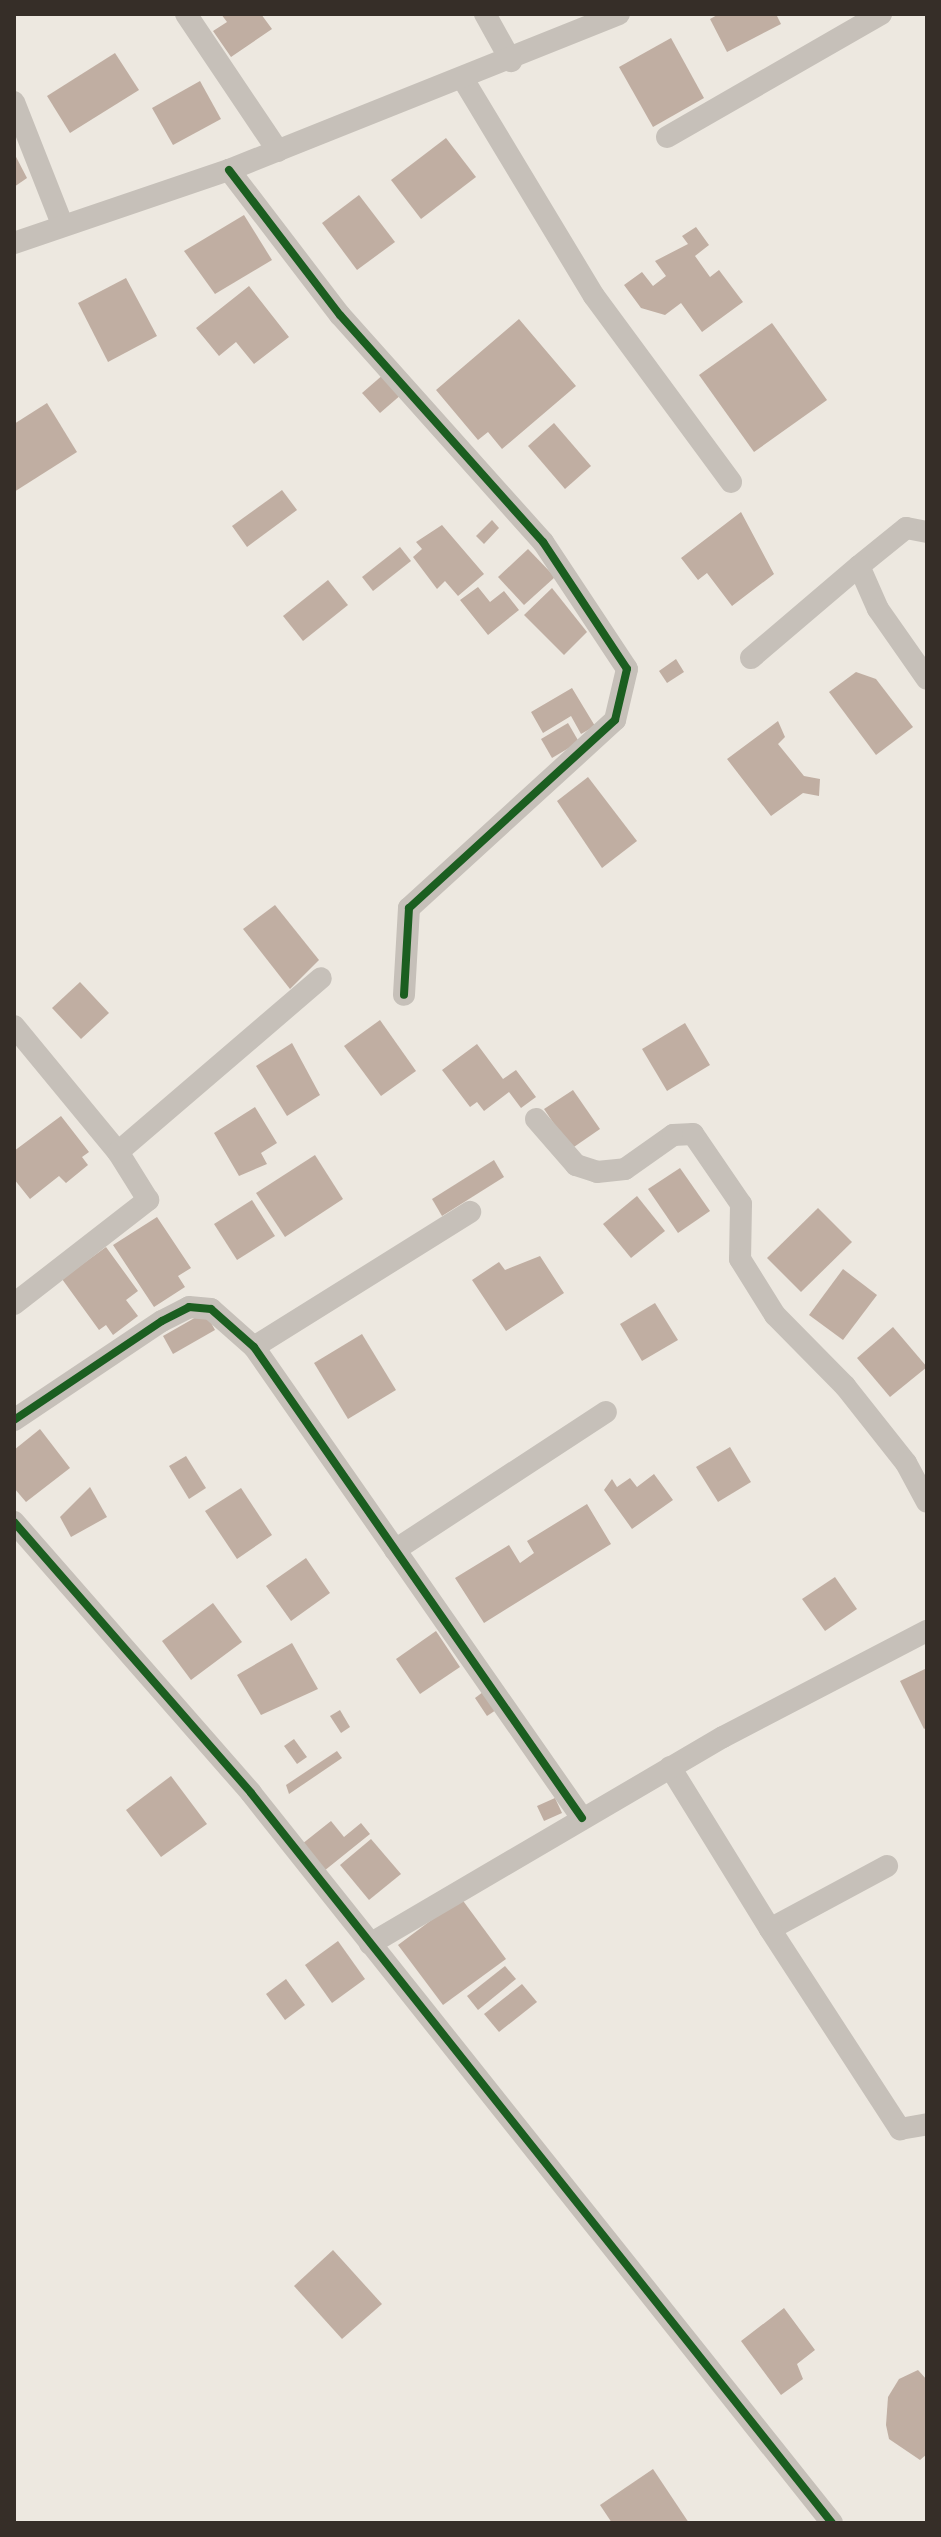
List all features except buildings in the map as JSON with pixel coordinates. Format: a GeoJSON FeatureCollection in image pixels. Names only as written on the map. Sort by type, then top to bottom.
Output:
{"type":"FeatureCollection","features":[{"type":"Feature","properties":{"kind":"street"},"geometry":{"type":"LineString","coordinates":[[186,14],[278,151]]}},
{"type":"Feature","properties":{"kind":"street"},"geometry":{"type":"LineString","coordinates":[[485,14],[511,61]]}},
{"type":"Feature","properties":{"kind":"street"},"geometry":{"type":"LineString","coordinates":[[14,243],[62,224],[229,170],[511,61],[619,14]]}},
{"type":"Feature","properties":{"kind":"street"},"geometry":{"type":"LineString","coordinates":[[667,137],[881,14]]}},
{"type":"Feature","properties":{"kind":"street"},"geometry":{"type":"LineString","coordinates":[[463,79],[594,296],[731,482]]}},
{"type":"Feature","properties":{"kind":"street"},"geometry":{"type":"LineString","coordinates":[[14,102],[62,224]]}},
{"type":"Feature","properties":{"kind":"street"},"geometry":{"type":"LineString","coordinates":[[229,170],[340,315],[543,542],[627,669],[615,720],[409,908],[404,995]]}},
{"type":"Feature","properties":{"kind":"street"},"geometry":{"type":"LineString","coordinates":[[751,658],[906,528],[927,532]]}},
{"type":"Feature","properties":{"kind":"street"},"geometry":{"type":"LineString","coordinates":[[859,566],[878,609],[927,679]]}},
{"type":"Feature","properties":{"kind":"street"},"geometry":{"type":"LineString","coordinates":[[118,1152],[321,978]]}},
{"type":"Feature","properties":{"kind":"street"},"geometry":{"type":"LineString","coordinates":[[14,1026],[118,1152],[148,1200],[14,1304]]}},
{"type":"Feature","properties":{"kind":"street"},"geometry":{"type":"LineString","coordinates":[[536,1119],[576,1165],[597,1172],[625,1169],[673,1135],[693,1134],[741,1204],[740,1259],[768,1304],[880,1430],[927,1502]]}},
{"type":"Feature","properties":{"kind":"street"},"geometry":{"type":"LineString","coordinates":[[254,1347],[470,1212]]}},
{"type":"Feature","properties":{"kind":"street"},"geometry":{"type":"LineString","coordinates":[[14,1420],[189,1307],[211,1309],[254,1347],[582,1818]]}},
{"type":"Feature","properties":{"kind":"street"},"geometry":{"type":"LineString","coordinates":[[395,1550],[606,1412]]}},
{"type":"Feature","properties":{"kind":"street"},"geometry":{"type":"LineString","coordinates":[[14,1522],[251,1793],[832,2523]]}},
{"type":"Feature","properties":{"kind":"street"},"geometry":{"type":"LineString","coordinates":[[370,1944],[670,1767],[927,1631]]}},
{"type":"Feature","properties":{"kind":"street"},"geometry":{"type":"LineString","coordinates":[[670,1767],[770,1929],[900,2129],[927,2124]]}},
{"type":"Feature","properties":{"kind":"street"},"geometry":{"type":"LineString","coordinates":[[770,1929],[887,1866]]}},
{"type":"Feature","properties":{"kind":"cycle path"},"geometry":{"type":"LineString","coordinates":[[229,170],[340,315],[543,542],[627,669],[615,720],[409,908],[404,995]]}},
{"type":"Feature","properties":{"kind":"cycle path"},"geometry":{"type":"LineString","coordinates":[[14,1420],[162,1321],[189,1307],[211,1309],[254,1347],[582,1818]]}},
{"type":"Feature","properties":{"kind":"cycle path"},"geometry":{"type":"LineString","coordinates":[[14,1522],[251,1793],[832,2523]]}}]}
